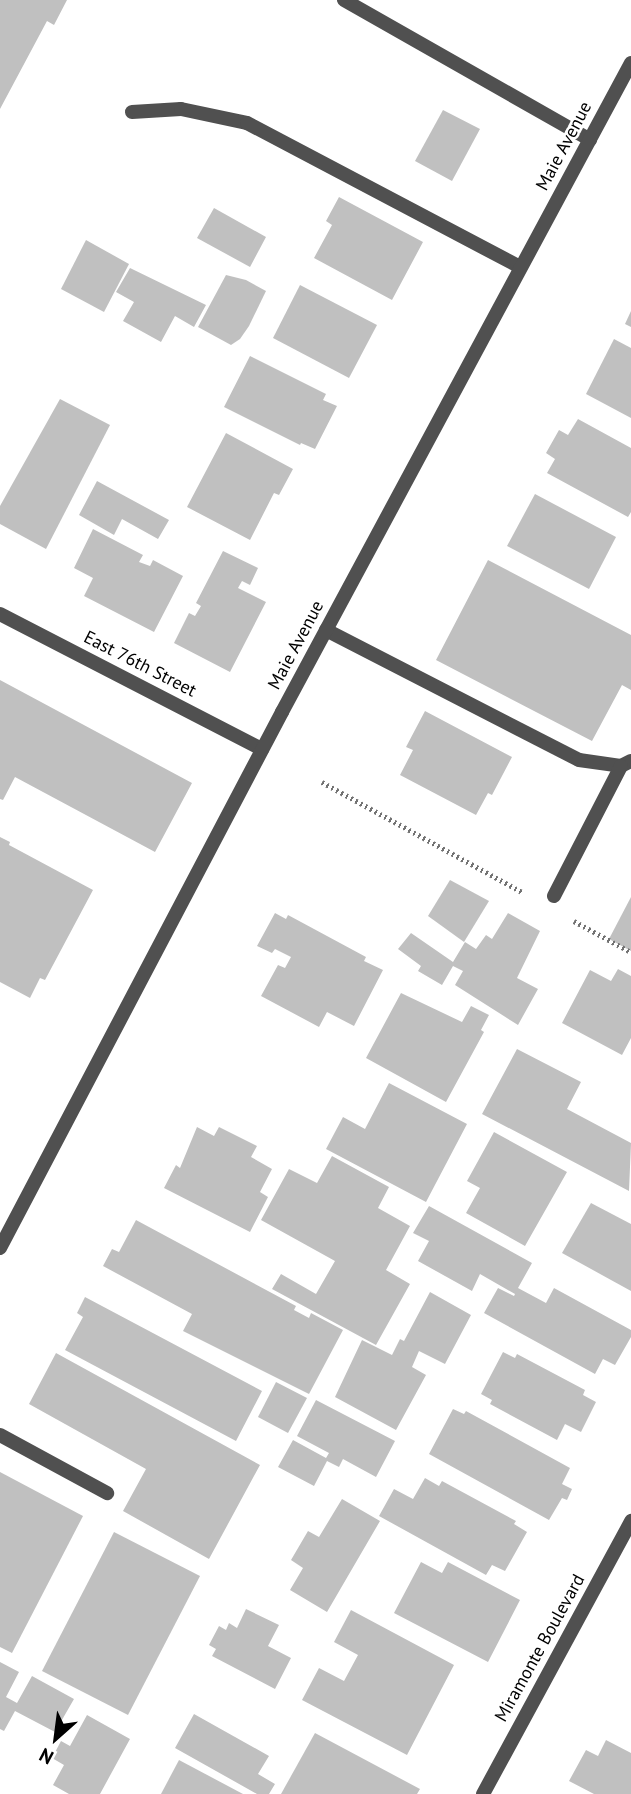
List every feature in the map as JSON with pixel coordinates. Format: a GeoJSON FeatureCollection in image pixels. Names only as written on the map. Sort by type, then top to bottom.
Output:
{"type":"FeatureCollection","features":[{"type":"Feature","properties":{"kind":"street"},"geometry":{"type":"LineString","coordinates":[[344,0],[590,140]]}},
{"type":"Feature","properties":{"kind":"street","name":"Maie Avenue"},"geometry":{"type":"LineString","coordinates":[[0,1248],[262,749],[631,63]]}},
{"type":"Feature","properties":{"kind":"street"},"geometry":{"type":"LineString","coordinates":[[132,112],[181,109],[247,123],[520,267]]}},
{"type":"Feature","properties":{"kind":"street","name":"East 76th Street"},"geometry":{"type":"LineString","coordinates":[[0,614],[262,749]]}},
{"type":"Feature","properties":{"kind":"street"},"geometry":{"type":"LineString","coordinates":[[326,630],[579,760],[626,763],[554,897]]}},
{"type":"Feature","properties":{"kind":"street"},"geometry":{"type":"LineString","coordinates":[[0,1435],[107,1493]]}},
{"type":"Feature","properties":{"kind":"street","name":"Miramonte Boulevard"},"geometry":{"type":"LineString","coordinates":[[482,1794],[631,1521]]}},
{"type":"Feature","properties":{"kind":"path"},"geometry":{"type":"LineString","coordinates":[[322,782],[536,900]]}},
{"type":"Feature","properties":{"kind":"path"},"geometry":{"type":"LineString","coordinates":[[572,919],[631,952]]}},
{"type":"Feature","properties":{"kind":"building"},"geometry":{"type":"Polygon","coordinates":[[[0,0],[67,0],[54,25],[47,21],[0,109],[0,0]]]}},
{"type":"Feature","properties":{"kind":"building"},"geometry":{"type":"Polygon","coordinates":[[[443,110],[480,129],[452,181],[415,161],[443,110]]]}},
{"type":"Feature","properties":{"kind":"building"},"geometry":{"type":"Polygon","coordinates":[[[339,197],[423,242],[392,300],[314,258],[332,225],[326,221],[339,197]]]}},
{"type":"Feature","properties":{"kind":"building"},"geometry":{"type":"Polygon","coordinates":[[[214,208],[266,237],[250,267],[197,238],[214,208]]]}},
{"type":"Feature","properties":{"kind":"building"},"geometry":{"type":"Polygon","coordinates":[[[86,240],[129,264],[104,312],[61,289],[86,240]]]}},
{"type":"Feature","properties":{"kind":"building"},"geometry":{"type":"Polygon","coordinates":[[[130,268],[206,305],[194,327],[175,316],[161,342],[123,321],[134,302],[116,292],[130,268]]]}},
{"type":"Feature","properties":{"kind":"building"},"geometry":{"type":"Polygon","coordinates":[[[226,275],[246,280],[266,291],[249,326],[240,339],[231,345],[198,327],[226,275]]]}},
{"type":"Feature","properties":{"kind":"building"},"geometry":{"type":"Polygon","coordinates":[[[300,285],[377,325],[349,378],[273,338],[300,285]]]}},
{"type":"Feature","properties":{"kind":"building"},"geometry":{"type":"Polygon","coordinates":[[[631,311],[631,327],[625,324],[631,311]]]}},
{"type":"Feature","properties":{"kind":"building"},"geometry":{"type":"Polygon","coordinates":[[[614,339],[631,348],[631,418],[586,394],[614,339]]]}},
{"type":"Feature","properties":{"kind":"building"},"geometry":{"type":"Polygon","coordinates":[[[250,356],[326,394],[323,400],[337,406],[315,449],[301,443],[300,445],[224,407],[250,356]]]}},
{"type":"Feature","properties":{"kind":"building"},"geometry":{"type":"Polygon","coordinates":[[[60,399],[110,425],[46,549],[0,524],[0,506],[60,399]]]}},
{"type":"Feature","properties":{"kind":"building"},"geometry":{"type":"Polygon","coordinates":[[[578,419],[631,448],[631,512],[628,517],[547,473],[555,459],[546,453],[559,430],[568,435],[578,419]]]}},
{"type":"Feature","properties":{"kind":"building"},"geometry":{"type":"Polygon","coordinates":[[[226,433],[293,469],[279,495],[274,493],[250,540],[187,507],[226,433]]]}},
{"type":"Feature","properties":{"kind":"building"},"geometry":{"type":"Polygon","coordinates":[[[97,481],[169,520],[158,539],[122,519],[114,535],[79,515],[97,481]]]}},
{"type":"Feature","properties":{"kind":"building"},"geometry":{"type":"Polygon","coordinates":[[[535,494],[616,537],[589,589],[507,546],[535,494]]]}},
{"type":"Feature","properties":{"kind":"building"},"geometry":{"type":"Polygon","coordinates":[[[93,529],[143,555],[139,562],[150,566],[153,560],[183,576],[154,632],[84,596],[93,578],[74,568],[93,529]]]}},
{"type":"Feature","properties":{"kind":"building"},"geometry":{"type":"Polygon","coordinates":[[[223,551],[258,568],[250,585],[242,581],[238,588],[266,602],[230,672],[174,643],[189,613],[195,616],[201,606],[196,603],[223,551]]]}},
{"type":"Feature","properties":{"kind":"building"},"geometry":{"type":"Polygon","coordinates":[[[488,560],[631,635],[631,690],[622,685],[592,741],[436,660],[488,560]]]}},
{"type":"Feature","properties":{"kind":"building"},"geometry":{"type":"Polygon","coordinates":[[[0,680],[192,783],[155,852],[15,777],[3,800],[0,799],[0,680]]]}},
{"type":"Feature","properties":{"kind":"building"},"geometry":{"type":"Polygon","coordinates":[[[425,711],[512,757],[492,795],[488,793],[476,815],[400,775],[413,750],[406,747],[425,711]]]}},
{"type":"Feature","properties":{"kind":"building"},"geometry":{"type":"Polygon","coordinates":[[[0,837],[10,842],[9,845],[93,890],[45,980],[40,978],[30,998],[0,982],[0,837]]]}},
{"type":"Feature","properties":{"kind":"building"},"geometry":{"type":"Polygon","coordinates":[[[450,880],[489,901],[464,942],[428,916],[450,880]]]}},
{"type":"Feature","properties":{"kind":"building"},"geometry":{"type":"Polygon","coordinates":[[[631,897],[631,951],[609,939],[631,897]]]}},
{"type":"Feature","properties":{"kind":"building"},"geometry":{"type":"Polygon","coordinates":[[[275,913],[286,919],[288,915],[366,957],[364,961],[383,970],[354,1026],[327,1012],[319,1027],[261,996],[278,965],[285,968],[291,957],[275,949],[272,953],[257,946],[275,913]]]}},
{"type":"Feature","properties":{"kind":"building"},"geometry":{"type":"Polygon","coordinates":[[[508,913],[540,931],[517,978],[538,989],[518,1025],[455,985],[463,971],[453,966],[442,985],[418,971],[421,966],[398,949],[411,933],[453,962],[465,942],[476,949],[486,935],[492,939],[508,913]]]}},
{"type":"Feature","properties":{"kind":"building"},"geometry":{"type":"Polygon","coordinates":[[[618,969],[631,976],[631,1038],[622,1055],[562,1023],[590,970],[611,981],[618,969]]]}},
{"type":"Feature","properties":{"kind":"building"},"geometry":{"type":"Polygon","coordinates":[[[401,993],[462,1022],[471,1006],[489,1015],[481,1030],[484,1032],[446,1102],[366,1058],[401,993]]]}},
{"type":"Feature","properties":{"kind":"building"},"geometry":{"type":"Polygon","coordinates":[[[517,1049],[581,1082],[567,1109],[631,1143],[629,1191],[482,1114],[517,1049]]]}},
{"type":"Feature","properties":{"kind":"building"},"geometry":{"type":"Polygon","coordinates":[[[389,1083],[467,1124],[426,1202],[326,1149],[343,1117],[365,1129],[389,1083]]]}},
{"type":"Feature","properties":{"kind":"building"},"geometry":{"type":"Polygon","coordinates":[[[197,1127],[214,1136],[219,1127],[257,1146],[251,1157],[272,1169],[260,1192],[268,1197],[250,1232],[164,1188],[176,1165],[180,1168],[197,1127]]]}},
{"type":"Feature","properties":{"kind":"building"},"geometry":{"type":"Polygon","coordinates":[[[494,1132],[567,1172],[525,1246],[466,1213],[480,1188],[467,1181],[494,1132]]]}},
{"type":"Feature","properties":{"kind":"building"},"geometry":{"type":"Polygon","coordinates":[[[332,1156],[389,1187],[378,1208],[410,1226],[386,1270],[410,1284],[376,1345],[272,1289],[281,1274],[316,1294],[335,1261],[261,1220],[289,1169],[317,1183],[332,1156]]]}},
{"type":"Feature","properties":{"kind":"building"},"geometry":{"type":"Polygon","coordinates":[[[591,1203],[631,1224],[631,1291],[562,1253],[591,1203]]]}},
{"type":"Feature","properties":{"kind":"building"},"geometry":{"type":"Polygon","coordinates":[[[429,1206],[532,1263],[518,1288],[546,1303],[554,1288],[631,1330],[631,1337],[615,1365],[603,1359],[595,1374],[484,1313],[498,1288],[514,1296],[515,1294],[480,1274],[472,1291],[418,1261],[429,1241],[413,1233],[429,1206]]]}},
{"type":"Feature","properties":{"kind":"building"},"geometry":{"type":"Polygon","coordinates":[[[136,1220],[296,1306],[294,1310],[309,1318],[311,1313],[343,1330],[309,1394],[183,1331],[192,1314],[103,1266],[112,1249],[119,1252],[136,1220]]]}},
{"type":"Feature","properties":{"kind":"building"},"geometry":{"type":"Polygon","coordinates":[[[430,1292],[471,1315],[445,1364],[419,1351],[412,1367],[426,1375],[396,1430],[335,1397],[362,1340],[392,1355],[400,1339],[404,1341],[430,1292]]]}},
{"type":"Feature","properties":{"kind":"building"},"geometry":{"type":"Polygon","coordinates":[[[85,1297],[262,1391],[236,1441],[65,1350],[83,1317],[77,1313],[85,1297]]]}},
{"type":"Feature","properties":{"kind":"building"},"geometry":{"type":"Polygon","coordinates":[[[503,1352],[515,1358],[517,1354],[585,1390],[583,1395],[596,1402],[581,1432],[565,1424],[557,1440],[490,1404],[492,1400],[481,1394],[503,1352]]]}},
{"type":"Feature","properties":{"kind":"building"},"geometry":{"type":"Polygon","coordinates":[[[56,1353],[260,1465],[209,1559],[123,1511],[146,1469],[29,1404],[56,1353]]]}},
{"type":"Feature","properties":{"kind":"building"},"geometry":{"type":"Polygon","coordinates":[[[276,1382],[307,1398],[288,1433],[258,1417],[276,1382]]]}},
{"type":"Feature","properties":{"kind":"building"},"geometry":{"type":"Polygon","coordinates":[[[316,1400],[395,1441],[376,1477],[343,1459],[339,1467],[327,1461],[314,1486],[278,1467],[293,1440],[326,1458],[329,1453],[297,1436],[316,1400]]]}},
{"type":"Feature","properties":{"kind":"building"},"geometry":{"type":"Polygon","coordinates":[[[453,1409],[464,1414],[466,1411],[570,1468],[562,1484],[572,1489],[567,1500],[562,1498],[549,1520],[429,1454],[453,1409]]]}},
{"type":"Feature","properties":{"kind":"building"},"geometry":{"type":"Polygon","coordinates":[[[0,1472],[83,1516],[12,1653],[0,1647],[0,1472]]]}},
{"type":"Feature","properties":{"kind":"building"},"geometry":{"type":"Polygon","coordinates":[[[425,1478],[439,1486],[442,1481],[516,1521],[514,1524],[527,1532],[505,1571],[492,1565],[486,1575],[379,1516],[394,1489],[413,1499],[425,1478]]]}},
{"type":"Feature","properties":{"kind":"building"},"geometry":{"type":"Polygon","coordinates":[[[342,1499],[380,1521],[327,1612],[290,1590],[303,1568],[291,1560],[308,1531],[319,1537],[342,1499]]]}},
{"type":"Feature","properties":{"kind":"building"},"geometry":{"type":"Polygon","coordinates":[[[114,1532],[200,1576],[128,1715],[42,1671],[114,1532]]]}},
{"type":"Feature","properties":{"kind":"building"},"geometry":{"type":"Polygon","coordinates":[[[421,1562],[442,1573],[448,1562],[520,1600],[488,1662],[394,1613],[421,1562]]]}},
{"type":"Feature","properties":{"kind":"building"},"geometry":{"type":"Polygon","coordinates":[[[246,1609],[279,1625],[268,1646],[291,1658],[275,1689],[212,1656],[216,1649],[209,1645],[219,1626],[226,1630],[229,1623],[237,1628],[246,1609]]]}},
{"type":"Feature","properties":{"kind":"building"},"geometry":{"type":"Polygon","coordinates":[[[351,1610],[454,1665],[407,1755],[302,1700],[319,1668],[344,1681],[358,1655],[334,1642],[351,1610]]]}},
{"type":"Feature","properties":{"kind":"building"},"geometry":{"type":"Polygon","coordinates":[[[0,1662],[19,1672],[6,1697],[17,1703],[32,1676],[74,1699],[55,1732],[15,1711],[4,1731],[0,1729],[0,1662]]]}},
{"type":"Feature","properties":{"kind":"building"},"geometry":{"type":"Polygon","coordinates":[[[194,1714],[269,1756],[258,1774],[275,1784],[269,1794],[257,1794],[175,1748],[194,1714]]]}},
{"type":"Feature","properties":{"kind":"building"},"geometry":{"type":"Polygon","coordinates":[[[87,1715],[130,1739],[100,1794],[69,1794],[53,1785],[64,1765],[52,1758],[61,1741],[70,1746],[87,1715]]]}},
{"type":"Feature","properties":{"kind":"building"},"geometry":{"type":"Polygon","coordinates":[[[315,1733],[420,1789],[417,1794],[281,1794],[315,1733]]]}},
{"type":"Feature","properties":{"kind":"building"},"geometry":{"type":"Polygon","coordinates":[[[606,1740],[631,1753],[631,1794],[594,1794],[569,1781],[586,1750],[598,1756],[606,1740]]]}},
{"type":"Feature","properties":{"kind":"building"},"geometry":{"type":"Polygon","coordinates":[[[179,1760],[243,1794],[161,1794],[179,1760]]]}}]}
